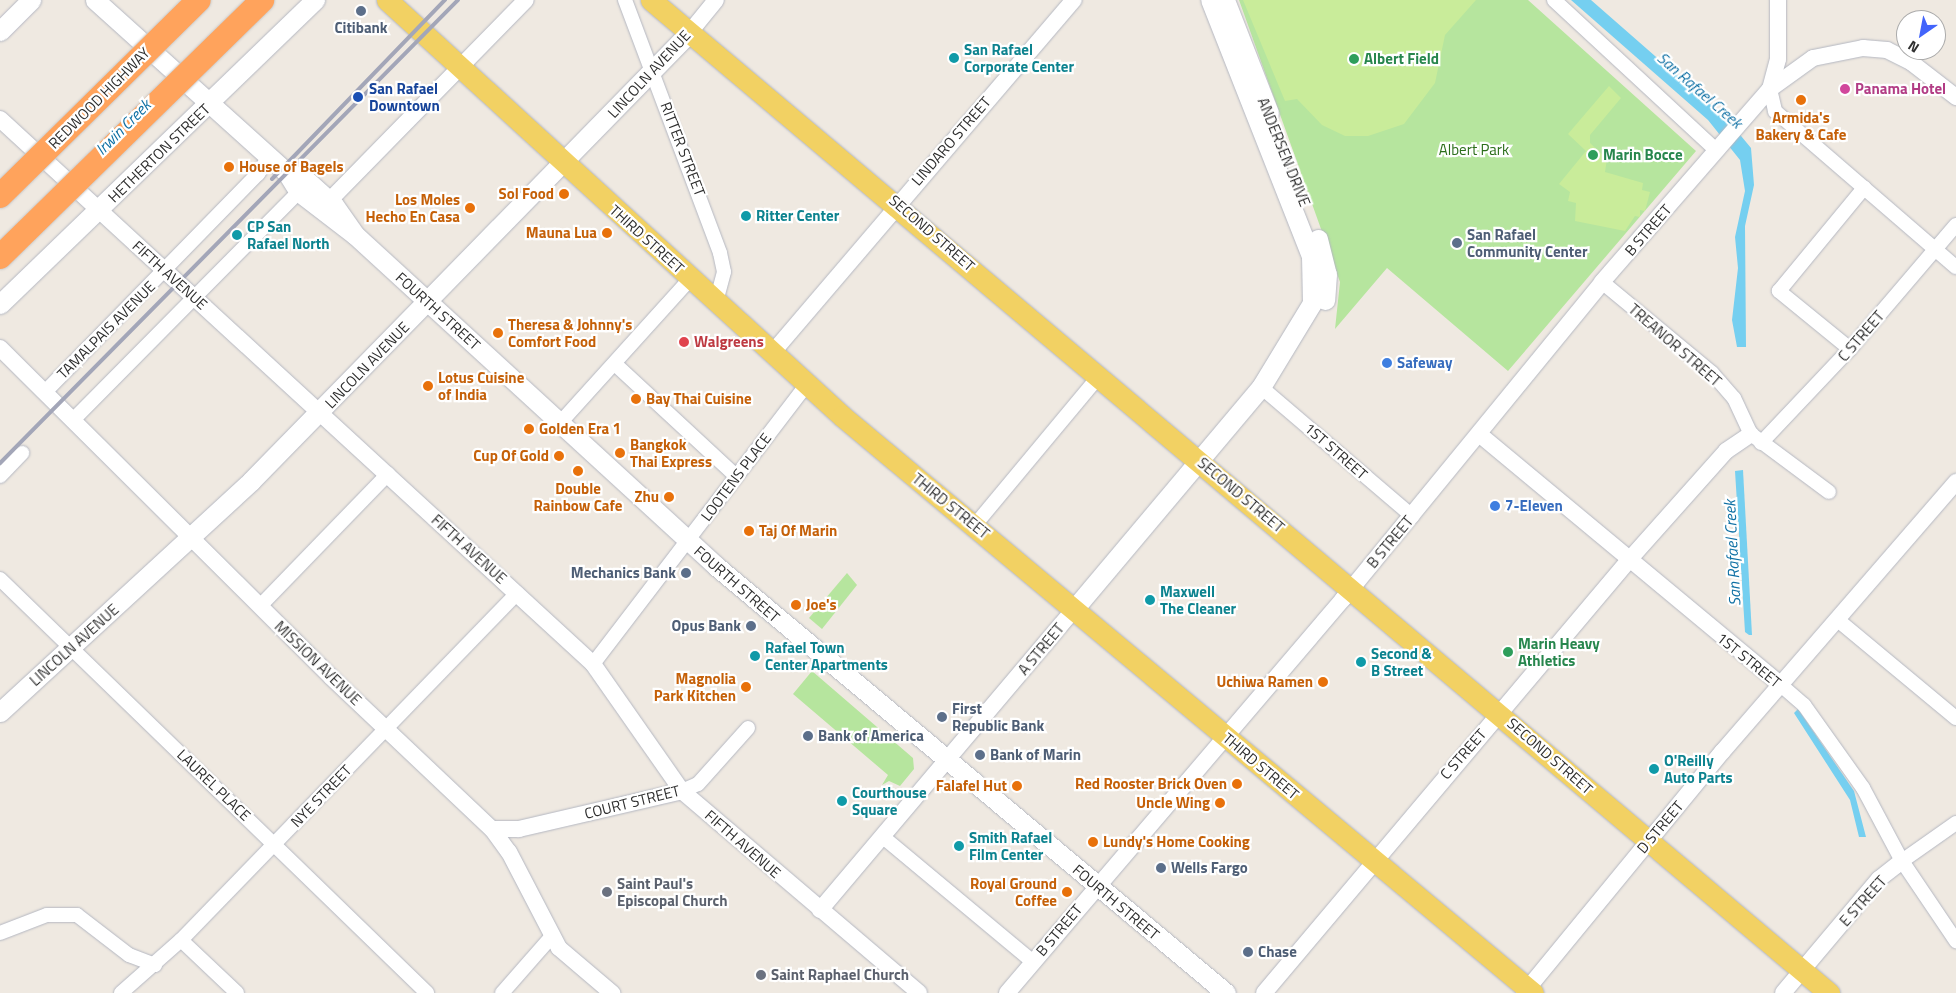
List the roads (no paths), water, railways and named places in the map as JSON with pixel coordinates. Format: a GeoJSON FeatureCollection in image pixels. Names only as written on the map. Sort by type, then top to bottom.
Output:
{"type":"FeatureCollection","features":[{"type":"Feature","properties":{"kind":"highway","name":"REDWOOD HIGHWAY"},"geometry":{"type":"LineString","coordinates":[[0,196],[199,0]]}},
{"type":"Feature","properties":{"kind":"highway"},"geometry":{"type":"LineString","coordinates":[[0,257],[262,0]]}},
{"type":"Feature","properties":{"kind":"main road"},"geometry":{"type":"LineString","coordinates":[[0,32],[31,0]]}},
{"type":"Feature","properties":{"kind":"main road","name":"FOURTH STREET"},"geometry":{"type":"LineString","coordinates":[[95,0],[268,158],[288,173],[304,178],[330,201],[355,236]]}},
{"type":"Feature","properties":{"kind":"main road","name":"HETHERTON STREET"},"geometry":{"type":"LineString","coordinates":[[0,304],[209,105],[315,0]]}},
{"type":"Feature","properties":{"kind":"main road","name":"THIRD STREET"},"geometry":{"type":"LineString","coordinates":[[387,0],[806,385],[975,525],[1528,992]]}},
{"type":"Feature","properties":{"kind":"main road","name":"SECOND STREET"},"geometry":{"type":"LineString","coordinates":[[651,0],[897,204],[1829,993]]}},
{"type":"Feature","properties":{"kind":"main road","name":"ANDERSEN DRIVE"},"geometry":{"type":"LineString","coordinates":[[1210,0],[1311,256],[1318,305]]}},
{"type":"Feature","properties":{"kind":"main road","name":"ANDERSEN DRIVE"},"geometry":{"type":"LineString","coordinates":[[1225,0],[1324,256],[1327,274],[1318,305]]}},
{"type":"Feature","properties":{"kind":"main road","name":"LINCOLN AVENUE"},"geometry":{"type":"LineString","coordinates":[[0,712],[193,538],[320,412],[652,74],[690,32]]}},
{"type":"Feature","properties":{"kind":"main road","name":"FOURTH STREET"},"geometry":{"type":"LineString","coordinates":[[288,173],[299,192],[355,236],[688,541],[946,760],[1226,993]]}},
{"type":"Feature","properties":{"kind":"main road","name":"A STREET"},"geometry":{"type":"LineString","coordinates":[[1074,609],[1261,387],[1297,351],[1318,305]]}},
{"type":"Feature","properties":{"kind":"street"},"geometry":{"type":"LineString","coordinates":[[330,201],[526,0]]}},
{"type":"Feature","properties":{"kind":"street","name":"RITTER STREET"},"geometry":{"type":"LineString","coordinates":[[625,0],[720,253],[724,272],[716,301]]}},
{"type":"Feature","properties":{"kind":"street","name":"LINCOLN AVENUE"},"geometry":{"type":"LineString","coordinates":[[690,32],[716,0]]}},
{"type":"Feature","properties":{"kind":"street","name":"LINDARO STREET"},"geometry":{"type":"LineString","coordinates":[[772,352],[897,204],[1074,0]]}},
{"type":"Feature","properties":{"kind":"street"},"geometry":{"type":"LineString","coordinates":[[1554,0],[1717,152]]}},
{"type":"Feature","properties":{"kind":"street"},"geometry":{"type":"LineString","coordinates":[[1778,0],[1778,59],[1770,89],[1775,111],[1956,267]]}},
{"type":"Feature","properties":{"kind":"street"},"geometry":{"type":"LineString","coordinates":[[1770,89],[1813,58],[1840,49],[1863,48],[1887,50],[1912,63],[1956,96]]}},
{"type":"Feature","properties":{"kind":"street","name":"B STREET"},"geometry":{"type":"LineString","coordinates":[[1007,993],[1351,589],[1602,282],[1770,89]]}},
{"type":"Feature","properties":{"kind":"street","name":"FIFTH AVENUE"},"geometry":{"type":"LineString","coordinates":[[0,119],[593,664],[682,790],[919,993]]}},
{"type":"Feature","properties":{"kind":"street","name":"TAMALPAIS AVENUE"},"geometry":{"type":"LineString","coordinates":[[45,392],[165,270],[268,158]]}},
{"type":"Feature","properties":{"kind":"street"},"geometry":{"type":"LineString","coordinates":[[1850,349],[1779,290],[1864,188]]}},
{"type":"Feature","properties":{"kind":"street"},"geometry":{"type":"LineString","coordinates":[[73,420],[299,192]]}},
{"type":"Feature","properties":{"kind":"street","name":"C STREET"},"geometry":{"type":"LineString","coordinates":[[1264,993],[1373,860],[1629,560],[1726,450],[1756,438],[1850,349],[1956,225]]}},
{"type":"Feature","properties":{"kind":"street"},"geometry":{"type":"LineString","coordinates":[[560,423],[690,278]]}},
{"type":"Feature","properties":{"kind":"street","name":"TREANOR STREET"},"geometry":{"type":"LineString","coordinates":[[1602,282],[1712,373],[1734,398],[1756,438],[1829,492]]}},
{"type":"Feature","properties":{"kind":"street","name":"MISSION AVENUE"},"geometry":{"type":"LineString","coordinates":[[0,348],[386,730],[492,829],[509,852],[552,936],[568,960],[612,993]]}},
{"type":"Feature","properties":{"kind":"street"},"geometry":{"type":"LineString","coordinates":[[614,364],[736,476]]}},
{"type":"Feature","properties":{"kind":"street"},"geometry":{"type":"LineString","coordinates":[[975,525],[1099,376]]}},
{"type":"Feature","properties":{"kind":"street","name":"LOOTENS PLACE"},"geometry":{"type":"LineString","coordinates":[[593,664],[806,385]]}},
{"type":"Feature","properties":{"kind":"street","name":"1ST STREET"},"geometry":{"type":"LineString","coordinates":[[1261,387],[1412,516]]}},
{"type":"Feature","properties":{"kind":"street","name":"1ST STREET"},"geometry":{"type":"LineString","coordinates":[[1479,434],[1804,705],[1863,788],[1902,861],[1956,941]]}},
{"type":"Feature","properties":{"kind":"street"},"geometry":{"type":"LineString","coordinates":[[0,476],[22,453]]}},
{"type":"Feature","properties":{"kind":"street"},"geometry":{"type":"LineString","coordinates":[[260,606],[388,474]]}},
{"type":"Feature","properties":{"kind":"street","name":"D STREET"},"geometry":{"type":"LineString","coordinates":[[1528,992],[1649,841],[1956,482]]}},
{"type":"Feature","properties":{"kind":"street","name":"LAUREL PLACE"},"geometry":{"type":"LineString","coordinates":[[0,579],[427,993]]}},
{"type":"Feature","properties":{"kind":"street","name":"NYE STREET"},"geometry":{"type":"LineString","coordinates":[[121,993],[156,965],[181,940],[517,593]]}},
{"type":"Feature","properties":{"kind":"street","name":"A STREET"},"geometry":{"type":"LineString","coordinates":[[820,910],[1074,609]]}},
{"type":"Feature","properties":{"kind":"street"},"geometry":{"type":"LineString","coordinates":[[1839,621],[1956,718]]}},
{"type":"Feature","properties":{"kind":"street","name":"COURT STREET"},"geometry":{"type":"LineString","coordinates":[[492,829],[527,827],[682,790],[698,784],[748,728]]}},
{"type":"Feature","properties":{"kind":"street","name":"E STREET"},"geometry":{"type":"LineString","coordinates":[[1783,993],[1879,879],[1956,823]]}},
{"type":"Feature","properties":{"kind":"street"},"geometry":{"type":"LineString","coordinates":[[882,836],[1033,962]]}},
{"type":"Feature","properties":{"kind":"street"},"geometry":{"type":"LineString","coordinates":[[0,933],[47,915],[77,915],[129,955],[156,965]]}},
{"type":"Feature","properties":{"kind":"street"},"geometry":{"type":"LineString","coordinates":[[502,993],[552,936]]}},
{"type":"Feature","properties":{"kind":"street"},"geometry":{"type":"LineString","coordinates":[[181,940],[237,993]]}},
{"type":"Feature","properties":{"kind":"water"},"geometry":{"type":"Polygon","coordinates":[[[1571,0],[1591,0],[1727,119],[1751,148],[1754,185],[1745,226],[1746,347],[1737,347],[1732,320],[1738,268],[1735,237],[1745,191],[1740,160],[1708,120],[1571,0]]]}},
{"type":"Feature","properties":{"kind":"water"},"geometry":{"type":"Polygon","coordinates":[[[1743,470],[1752,635],[1745,632],[1735,471],[1743,470]]]}},
{"type":"Feature","properties":{"kind":"water"},"geometry":{"type":"Polygon","coordinates":[[[1798,709],[1854,791],[1866,837],[1859,837],[1850,800],[1794,713],[1798,709]]]}},
{"type":"Feature","properties":{"kind":"railway"},"geometry":{"type":"LineString","coordinates":[[272,179],[445,0]]}},
{"type":"Feature","properties":{"kind":"railway"},"geometry":{"type":"LineString","coordinates":[[0,463],[458,0]]}},
{"type":"Feature","properties":{"kind":"place","name":"Citibank"},"geometry":{"type":"Point","coordinates":[361,11]}},
{"type":"Feature","properties":{"kind":"place","name":"San Rafael Corporate Center"},"geometry":{"type":"Point","coordinates":[954,58]}},
{"type":"Feature","properties":{"kind":"place","name":"Albert Field"},"geometry":{"type":"Point","coordinates":[1354,59]}},
{"type":"Feature","properties":{"kind":"place","name":"Panama Hotel"},"geometry":{"type":"Point","coordinates":[1845,89]}},
{"type":"Feature","properties":{"kind":"place","name":"San Rafael Downtown"},"geometry":{"type":"Point","coordinates":[358,97]}},
{"type":"Feature","properties":{"kind":"place","name":"Armida's Bakery & Cafe"},"geometry":{"type":"Point","coordinates":[1801,100]}},
{"type":"Feature","properties":{"kind":"place","name":"Marin Bocce"},"geometry":{"type":"Point","coordinates":[1593,155]}},
{"type":"Feature","properties":{"kind":"place","name":"House of Bagels"},"geometry":{"type":"Point","coordinates":[229,167]}},
{"type":"Feature","properties":{"kind":"place","name":"Sol Food"},"geometry":{"type":"Point","coordinates":[564,194]}},
{"type":"Feature","properties":{"kind":"place","name":"Los Moles Hecho En Casa"},"geometry":{"type":"Point","coordinates":[470,208]}},
{"type":"Feature","properties":{"kind":"place","name":"Ritter Center"},"geometry":{"type":"Point","coordinates":[746,216]}},
{"type":"Feature","properties":{"kind":"place","name":"Mauna Lua"},"geometry":{"type":"Point","coordinates":[607,233]}},
{"type":"Feature","properties":{"kind":"place","name":"CP San Rafael North"},"geometry":{"type":"Point","coordinates":[237,235]}},
{"type":"Feature","properties":{"kind":"place","name":"San Rafael Community Center"},"geometry":{"type":"Point","coordinates":[1457,243]}},
{"type":"Feature","properties":{"kind":"place","name":"Theresa & Johnny's Comfort Food"},"geometry":{"type":"Point","coordinates":[498,333]}},
{"type":"Feature","properties":{"kind":"place","name":"Walgreens"},"geometry":{"type":"Point","coordinates":[684,342]}},
{"type":"Feature","properties":{"kind":"place","name":"Safeway"},"geometry":{"type":"Point","coordinates":[1387,363]}},
{"type":"Feature","properties":{"kind":"place","name":"Lotus Cuisine of India"},"geometry":{"type":"Point","coordinates":[428,386]}},
{"type":"Feature","properties":{"kind":"place","name":"Bay Thai Cuisine"},"geometry":{"type":"Point","coordinates":[636,399]}},
{"type":"Feature","properties":{"kind":"place","name":"Golden Era 1"},"geometry":{"type":"Point","coordinates":[529,429]}},
{"type":"Feature","properties":{"kind":"place","name":"Bangkok Thai Express"},"geometry":{"type":"Point","coordinates":[620,453]}},
{"type":"Feature","properties":{"kind":"place","name":"Cup Of Gold"},"geometry":{"type":"Point","coordinates":[559,456]}},
{"type":"Feature","properties":{"kind":"place","name":"Double Rainbow Cafe"},"geometry":{"type":"Point","coordinates":[578,471]}},
{"type":"Feature","properties":{"kind":"place","name":"Zhu"},"geometry":{"type":"Point","coordinates":[669,497]}},
{"type":"Feature","properties":{"kind":"place","name":"7-Eleven"},"geometry":{"type":"Point","coordinates":[1495,506]}},
{"type":"Feature","properties":{"kind":"place","name":"Taj Of Marin"},"geometry":{"type":"Point","coordinates":[749,531]}},
{"type":"Feature","properties":{"kind":"place","name":"Mechanics Bank"},"geometry":{"type":"Point","coordinates":[686,573]}},
{"type":"Feature","properties":{"kind":"place","name":"Maxwell The Cleaner"},"geometry":{"type":"Point","coordinates":[1150,600]}},
{"type":"Feature","properties":{"kind":"place","name":"Joe's"},"geometry":{"type":"Point","coordinates":[796,605]}},
{"type":"Feature","properties":{"kind":"place","name":"Opus Bank"},"geometry":{"type":"Point","coordinates":[751,626]}},
{"type":"Feature","properties":{"kind":"place","name":"Marin Heavy Athletics"},"geometry":{"type":"Point","coordinates":[1508,652]}},
{"type":"Feature","properties":{"kind":"place","name":"Rafael Town Center Apartments"},"geometry":{"type":"Point","coordinates":[755,656]}},
{"type":"Feature","properties":{"kind":"place","name":"Second & B Street"},"geometry":{"type":"Point","coordinates":[1361,662]}},
{"type":"Feature","properties":{"kind":"place","name":"Uchiwa Ramen"},"geometry":{"type":"Point","coordinates":[1323,682]}},
{"type":"Feature","properties":{"kind":"place","name":"Magnolia Park Kitchen"},"geometry":{"type":"Point","coordinates":[746,687]}},
{"type":"Feature","properties":{"kind":"place","name":"First Republic Bank"},"geometry":{"type":"Point","coordinates":[942,717]}},
{"type":"Feature","properties":{"kind":"place","name":"Bank of America"},"geometry":{"type":"Point","coordinates":[808,736]}},
{"type":"Feature","properties":{"kind":"place","name":"Bank of Marin"},"geometry":{"type":"Point","coordinates":[980,755]}},
{"type":"Feature","properties":{"kind":"place","name":"O'Reilly Auto Parts"},"geometry":{"type":"Point","coordinates":[1654,769]}},
{"type":"Feature","properties":{"kind":"place","name":"Red Rooster Brick Oven"},"geometry":{"type":"Point","coordinates":[1237,784]}},
{"type":"Feature","properties":{"kind":"place","name":"Falafel Hut"},"geometry":{"type":"Point","coordinates":[1017,786]}},
{"type":"Feature","properties":{"kind":"place","name":"Courthouse Square"},"geometry":{"type":"Point","coordinates":[842,801]}},
{"type":"Feature","properties":{"kind":"place","name":"Uncle Wing"},"geometry":{"type":"Point","coordinates":[1220,803]}},
{"type":"Feature","properties":{"kind":"place","name":"Lundy's Home Cooking"},"geometry":{"type":"Point","coordinates":[1093,842]}},
{"type":"Feature","properties":{"kind":"place","name":"Smith Rafael Film Center"},"geometry":{"type":"Point","coordinates":[959,846]}},
{"type":"Feature","properties":{"kind":"place","name":"Wells Fargo"},"geometry":{"type":"Point","coordinates":[1161,868]}},
{"type":"Feature","properties":{"kind":"place","name":"Saint Paul's Episcopal Church"},"geometry":{"type":"Point","coordinates":[607,892]}},
{"type":"Feature","properties":{"kind":"place","name":"Royal Ground Coffee"},"geometry":{"type":"Point","coordinates":[1067,892]}},
{"type":"Feature","properties":{"kind":"place","name":"Chase"},"geometry":{"type":"Point","coordinates":[1248,952]}},
{"type":"Feature","properties":{"kind":"place","name":"Saint Raphael Church"},"geometry":{"type":"Point","coordinates":[761,975]}},
{"type":"Feature","properties":{"kind":"water label","name":"San Rafael Creek"},"geometry":{"type":"Point","coordinates":[1700,90]}},
{"type":"Feature","properties":{"kind":"water label","name":"Irwin Creek"},"geometry":{"type":"Point","coordinates":[123,127]}},
{"type":"Feature","properties":{"kind":"water label","name":"San Rafael Creek"},"geometry":{"type":"Point","coordinates":[1732,553]}},
{"type":"Feature","properties":{"kind":"park label","name":"Albert Park"},"geometry":{"type":"Point","coordinates":[1474,150]}}]}
